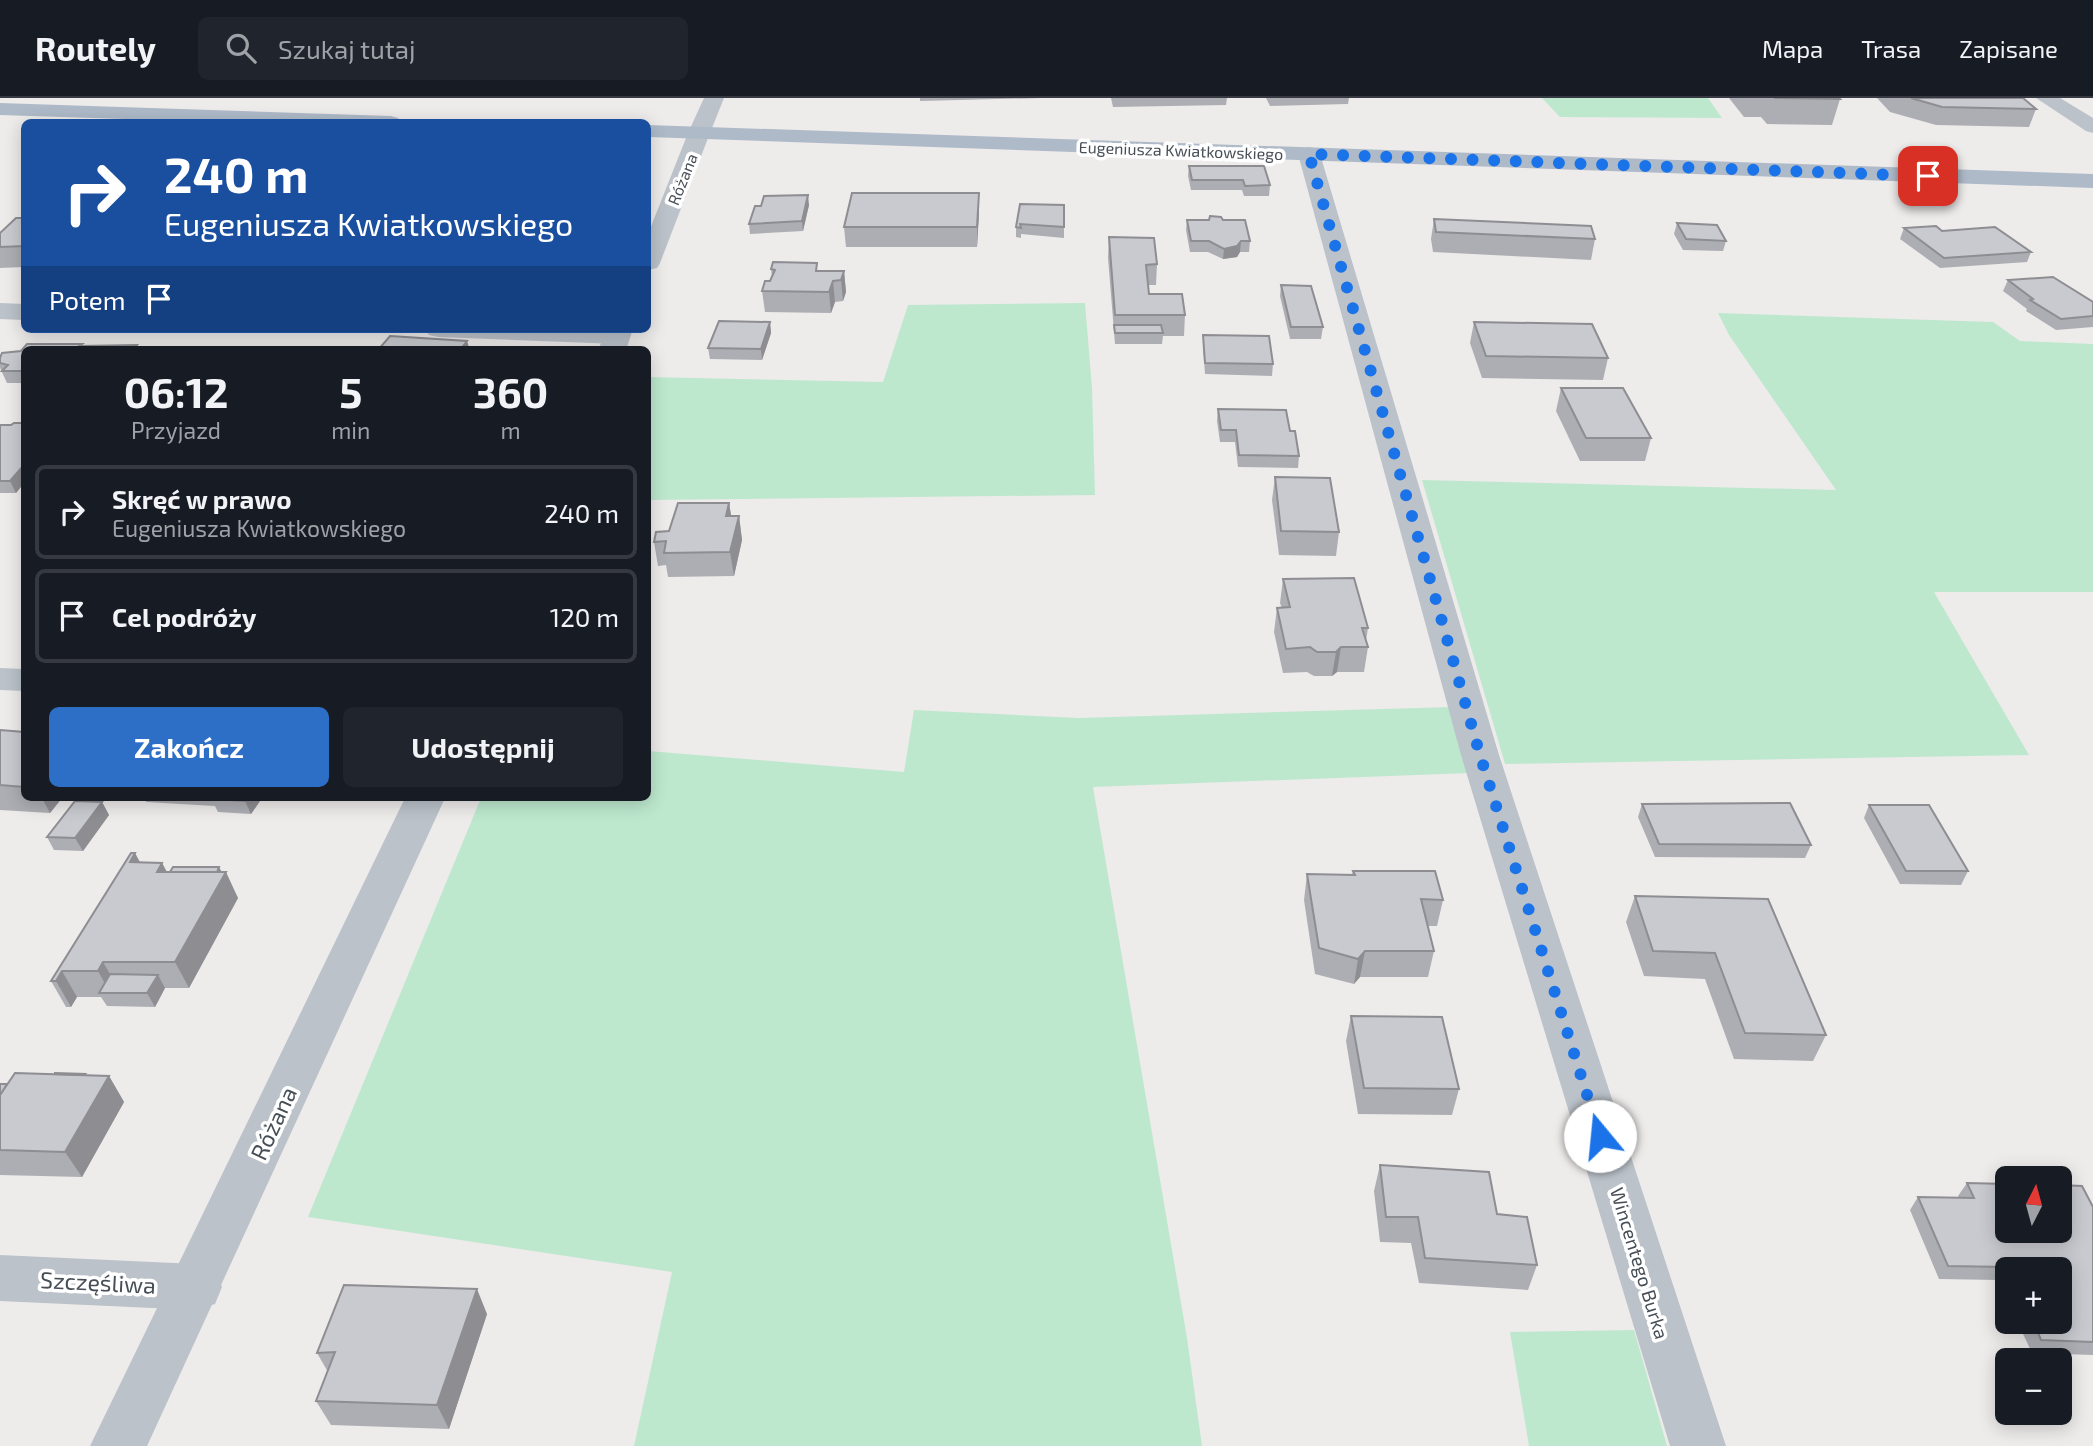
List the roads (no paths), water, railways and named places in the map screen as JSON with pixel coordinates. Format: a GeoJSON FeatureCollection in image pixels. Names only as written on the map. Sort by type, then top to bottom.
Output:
{"type":"FeatureCollection","features":[{"type":"Feature","properties":{"kind":"main road"},"geometry":{"type":"LineString","coordinates":[[0,109],[301,119]]}},
{"type":"Feature","properties":{"kind":"main road","name":"Eugeniusza Kwiatkowskiego"},"geometry":{"type":"LineString","coordinates":[[651,131],[2093,181]]}},
{"type":"Feature","properties":{"kind":"street","name":"Różana"},"geometry":{"type":"LineString","coordinates":[[651,255],[714,98]]}},
{"type":"Feature","properties":{"kind":"street"},"geometry":{"type":"LineString","coordinates":[[2046,98],[2093,127]]}},
{"type":"Feature","properties":{"kind":"street","name":"Wincentego Burka"},"geometry":{"type":"LineString","coordinates":[[1309,154],[1480,755],[1698,1446]]}},
{"type":"Feature","properties":{"kind":"street"},"geometry":{"type":"LineString","coordinates":[[0,311],[21,312]]}},
{"type":"Feature","properties":{"kind":"street"},"geometry":{"type":"LineString","coordinates":[[510,333],[617,339]]}},
{"type":"Feature","properties":{"kind":"street"},"geometry":{"type":"LineString","coordinates":[[0,679],[21,680]]}},
{"type":"Feature","properties":{"kind":"street","name":"Różana"},"geometry":{"type":"LineString","coordinates":[[118,1446],[424,801]]}},
{"type":"Feature","properties":{"kind":"street","name":"Szczęśliwa"},"geometry":{"type":"LineString","coordinates":[[0,1278],[196,1286]]}}]}
